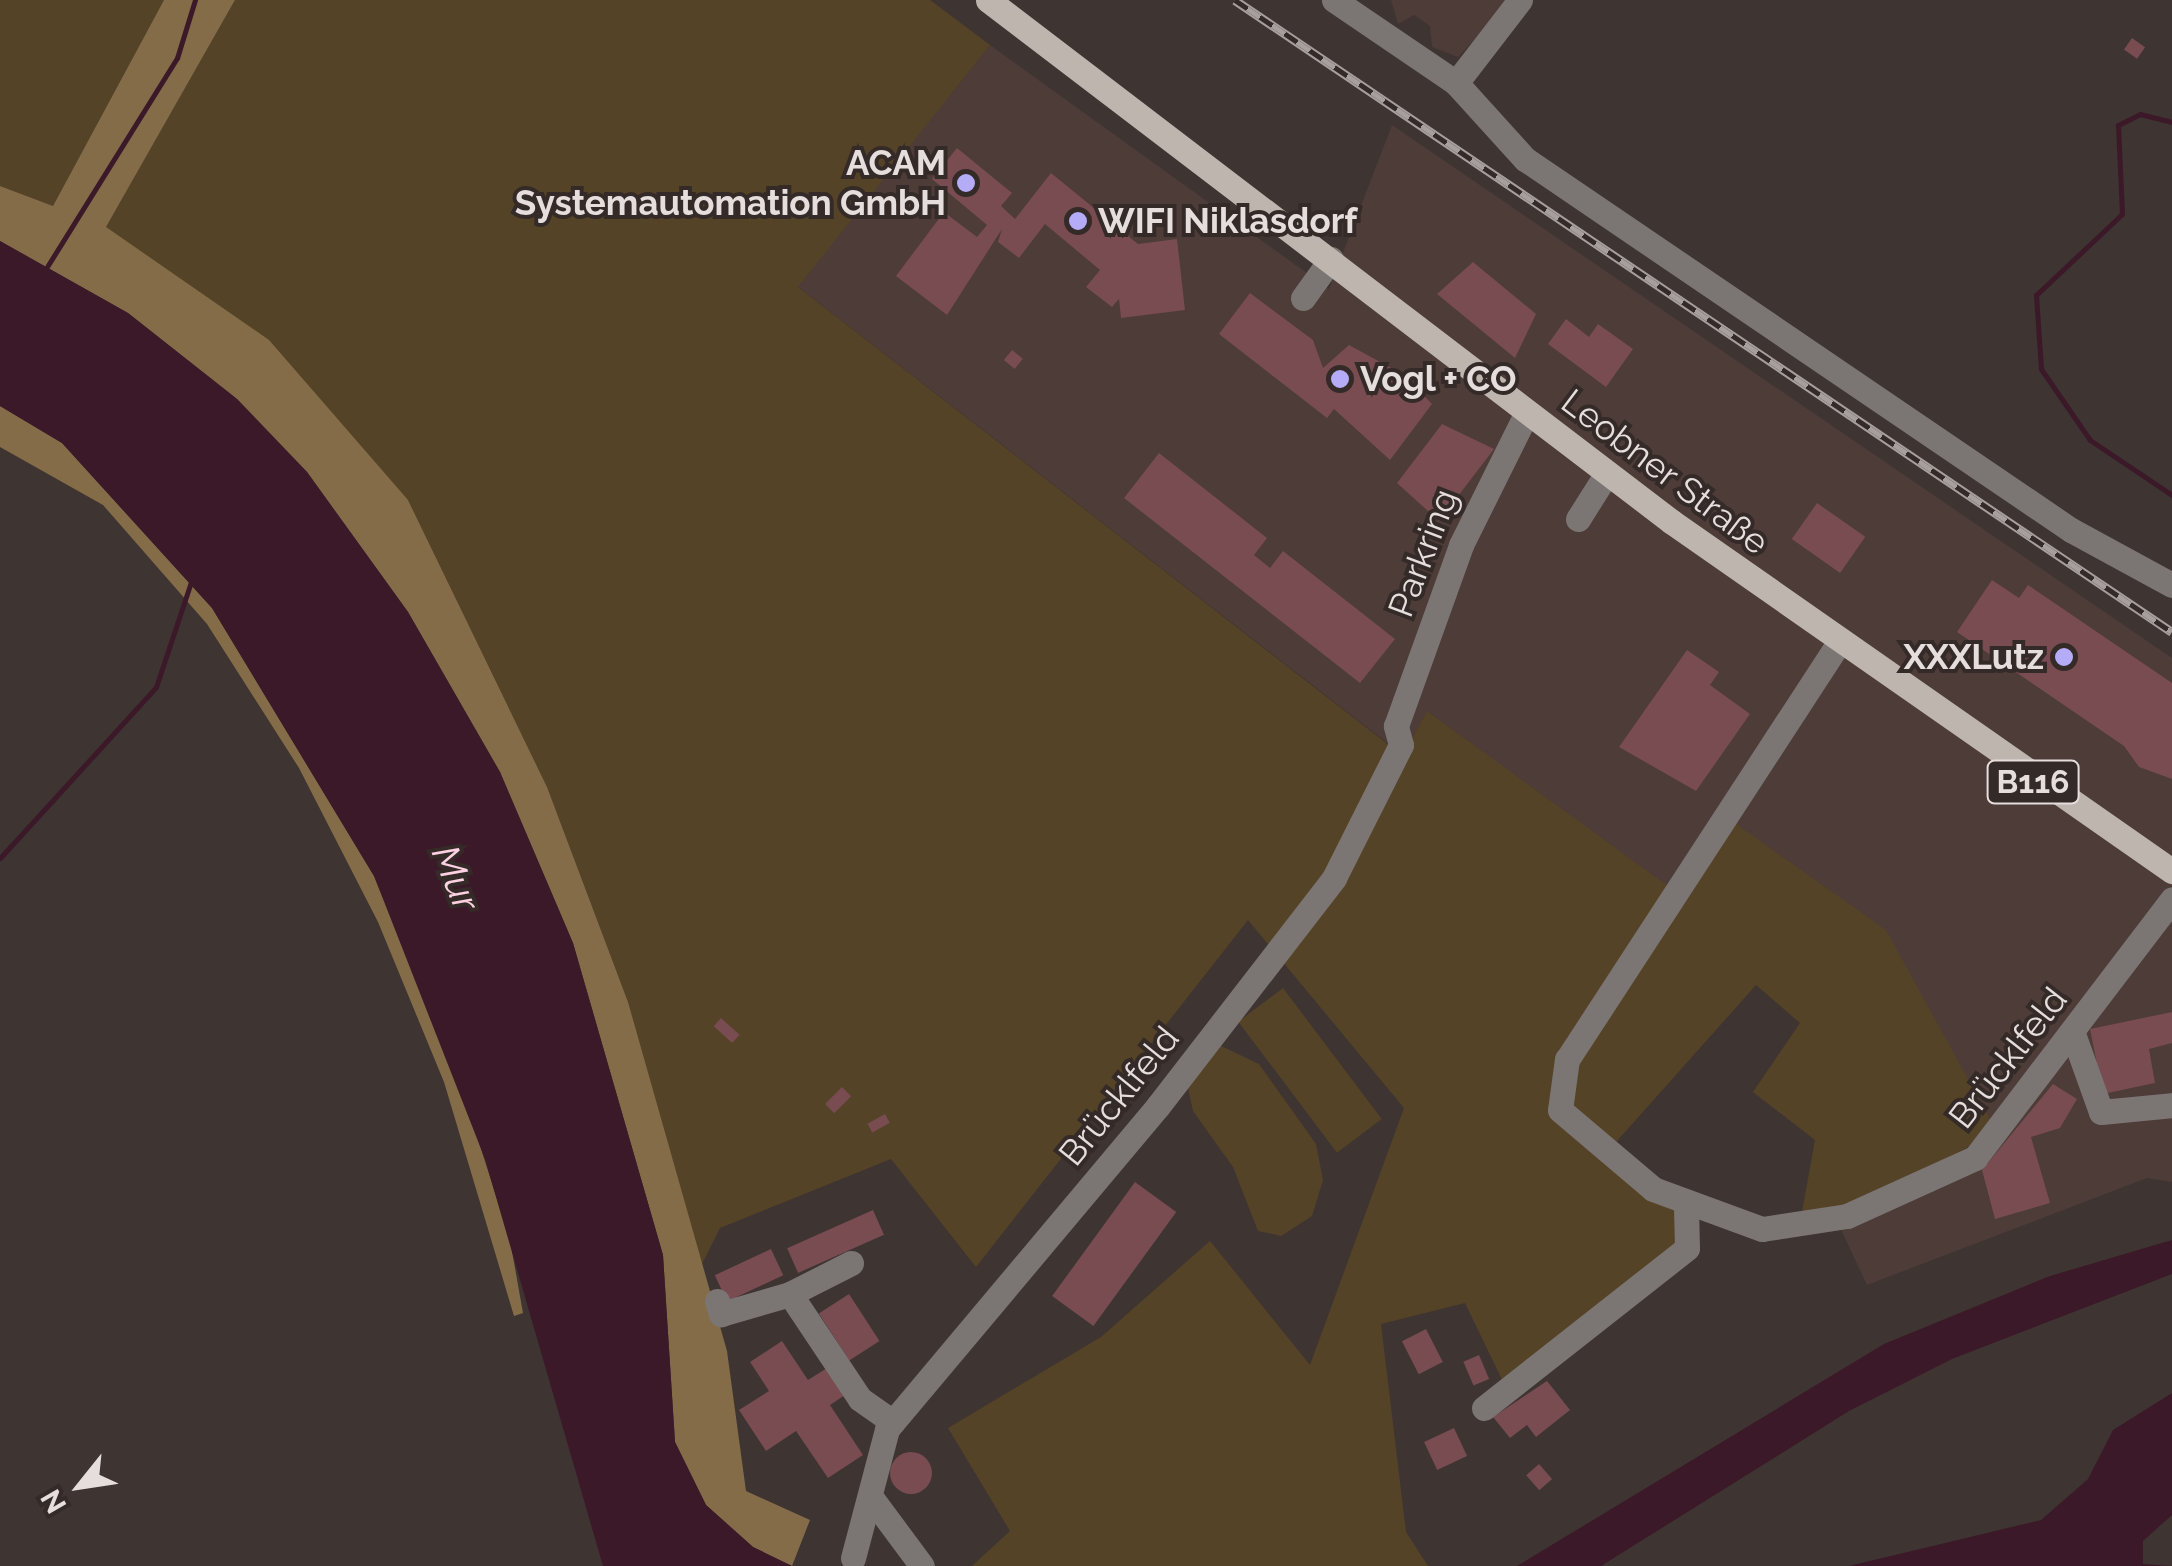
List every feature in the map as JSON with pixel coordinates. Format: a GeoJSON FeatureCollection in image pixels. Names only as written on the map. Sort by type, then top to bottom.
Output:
{"type":"FeatureCollection","features":[{"type":"Feature","properties":{"kind":"main road","name":"Leobner Straße"},"geometry":{"type":"LineString","coordinates":[[989,0],[1526,412],[1838,644],[2172,871]]}},
{"type":"Feature","properties":{"kind":"street"},"geometry":{"type":"LineString","coordinates":[[1334,0],[1456,84],[1525,159],[2071,530],[2172,585]]}},
{"type":"Feature","properties":{"kind":"street"},"geometry":{"type":"LineString","coordinates":[[1456,84],[1520,0]]}},
{"type":"Feature","properties":{"kind":"street"},"geometry":{"type":"LineString","coordinates":[[1302,298],[1330,259]]}},
{"type":"Feature","properties":{"kind":"street","name":"Parkring"},"geometry":{"type":"LineString","coordinates":[[1396,726],[1461,545],[1526,412]]}},
{"type":"Feature","properties":{"kind":"street"},"geometry":{"type":"LineString","coordinates":[[1578,519],[1606,472]]}},
{"type":"Feature","properties":{"kind":"street","name":"Brücklfeld"},"geometry":{"type":"LineString","coordinates":[[1838,644],[1567,1059],[1560,1110],[1686,1206],[1762,1229],[1847,1216],[1975,1158],[2021,1108],[2072,1031],[2172,899]]}},
{"type":"Feature","properties":{"kind":"street","name":"Brücklfeld"},"geometry":{"type":"LineString","coordinates":[[853,1558],[893,1422],[1334,878],[1401,744],[1396,726]]}},
{"type":"Feature","properties":{"kind":"street"},"geometry":{"type":"LineString","coordinates":[[2072,1031],[2100,1112],[2172,1105]]}},
{"type":"Feature","properties":{"kind":"street"},"geometry":{"type":"LineString","coordinates":[[1484,1408],[1686,1248],[1686,1206]]}},
{"type":"Feature","properties":{"kind":"street"},"geometry":{"type":"LineString","coordinates":[[716,1302],[721,1314],[790,1294],[851,1263]]}},
{"type":"Feature","properties":{"kind":"street"},"geometry":{"type":"LineString","coordinates":[[790,1294],[860,1399],[893,1422]]}},
{"type":"Feature","properties":{"kind":"street"},"geometry":{"type":"LineString","coordinates":[[870,1496],[922,1566]]}},
{"type":"Feature","properties":{"kind":"shaded area"},"geometry":{"type":"Polygon","coordinates":[[[0,0],[164,0],[53,206],[0,186],[0,0]]]}},
{"type":"Feature","properties":{"kind":"shaded area"},"geometry":{"type":"Polygon","coordinates":[[[164,0],[235,0],[106,227],[269,340],[408,500],[547,787],[628,1002],[727,1351],[746,1491],[810,1520],[792,1566],[753,1547],[706,1505],[675,1442],[663,1255],[573,943],[500,772],[408,612],[307,472],[237,399],[128,313],[0,241],[0,186],[53,206],[164,0]]]}},
{"type":"Feature","properties":{"kind":"shaded area"},"geometry":{"type":"Polygon","coordinates":[[[235,0],[930,0],[990,45],[798,287],[1403,756],[1427,711],[1676,892],[1729,819],[1886,930],[1997,1132],[1835,1217],[1800,1223],[1815,1140],[1753,1092],[1800,1023],[1756,985],[1609,1150],[1686,1206],[1687,1248],[1507,1390],[1465,1303],[1381,1324],[1406,1532],[1428,1566],[972,1566],[1010,1531],[948,1428],[1101,1337],[1210,1241],[1310,1365],[1404,1108],[1248,920],[976,1267],[891,1159],[720,1228],[699,1270],[628,1002],[547,787],[408,500],[106,227],[235,0]]]}},
{"type":"Feature","properties":{"kind":"shaded area"},"geometry":{"type":"Polygon","coordinates":[[[1391,0],[1512,0],[1458,57],[1432,47],[1430,26],[1414,15],[1398,24],[1391,0]]]}},
{"type":"Feature","properties":{"kind":"shaded area"},"geometry":{"type":"Polygon","coordinates":[[[990,45],[1329,289],[1392,125],[2172,658],[2172,1182],[2147,1178],[1867,1285],[1835,1217],[1997,1132],[1427,711],[1404,756],[797,286],[990,45]]]}},
{"type":"Feature","properties":{"kind":"shaded area"},"geometry":{"type":"Polygon","coordinates":[[[0,406],[62,443],[212,608],[374,876],[462,1089],[510,1240],[523,1313],[514,1316],[444,1082],[378,922],[299,768],[207,624],[103,505],[0,447],[0,406]]]}},
{"type":"Feature","properties":{"kind":"shaded area"},"geometry":{"type":"Polygon","coordinates":[[[1283,988],[1382,1119],[1337,1153],[1238,1022],[1283,988]]]}},
{"type":"Feature","properties":{"kind":"shaded area"},"geometry":{"type":"Polygon","coordinates":[[[1221,1046],[1259,1064],[1316,1144],[1323,1180],[1312,1216],[1281,1236],[1258,1231],[1233,1167],[1193,1111],[1188,1088],[1221,1046]]]}},
{"type":"Feature","properties":{"kind":"water","name":"Mur"},"geometry":{"type":"Polygon","coordinates":[[[0,241],[128,313],[237,399],[307,472],[408,612],[500,772],[573,943],[663,1255],[675,1442],[706,1505],[753,1547],[792,1566],[603,1566],[485,1159],[374,876],[212,608],[62,443],[0,406],[0,241]]]}},
{"type":"Feature","properties":{"kind":"water"},"geometry":{"type":"Polygon","coordinates":[[[2172,1240],[2172,1274],[1952,1359],[1849,1411],[1601,1566],[1517,1566],[1884,1344],[2050,1276],[2172,1240]]]}},
{"type":"Feature","properties":{"kind":"water"},"geometry":{"type":"Polygon","coordinates":[[[2172,1393],[2172,1515],[2143,1541],[2143,1564],[2172,1566],[1849,1566],[2041,1520],[2088,1479],[2113,1430],[2172,1393]]]}},
{"type":"Feature","properties":{"kind":"building"},"geometry":{"type":"Polygon","coordinates":[[[2132,38],[2145,47],[2137,59],[2124,49],[2132,38]]]}},
{"type":"Feature","properties":{"kind":"building"},"geometry":{"type":"Polygon","coordinates":[[[957,148],[1012,193],[1001,206],[1015,219],[1051,173],[1138,244],[1177,239],[1185,310],[1121,318],[1119,299],[1112,307],[1086,287],[1100,270],[1045,224],[1019,258],[998,242],[1002,229],[947,315],[896,276],[944,212],[977,237],[987,225],[932,179],[957,148]]]}},
{"type":"Feature","properties":{"kind":"building"},"geometry":{"type":"Polygon","coordinates":[[[1473,262],[1536,314],[1515,358],[1437,294],[1473,262]]]}},
{"type":"Feature","properties":{"kind":"building","name":"Vogl + CO"},"geometry":{"type":"Polygon","coordinates":[[[1250,293],[1313,340],[1323,368],[1349,345],[1404,375],[1432,404],[1390,460],[1334,409],[1327,418],[1219,334],[1250,293]]]}},
{"type":"Feature","properties":{"kind":"building"},"geometry":{"type":"Polygon","coordinates":[[[1566,319],[1589,337],[1598,324],[1633,349],[1606,387],[1548,344],[1566,319]]]}},
{"type":"Feature","properties":{"kind":"building"},"geometry":{"type":"Polygon","coordinates":[[[1012,350],[1023,359],[1015,369],[1004,360],[1012,350]]]}},
{"type":"Feature","properties":{"kind":"building"},"geometry":{"type":"Polygon","coordinates":[[[1442,424],[1494,449],[1439,521],[1397,483],[1442,424]]]}},
{"type":"Feature","properties":{"kind":"building"},"geometry":{"type":"Polygon","coordinates":[[[1159,453],[1267,538],[1254,555],[1270,568],[1283,551],[1395,639],[1360,683],[1124,498],[1159,453]]]}},
{"type":"Feature","properties":{"kind":"building"},"geometry":{"type":"Polygon","coordinates":[[[1817,503],[1865,537],[1840,573],[1792,539],[1817,503]]]}},
{"type":"Feature","properties":{"kind":"building","name":"XXXLutz"},"geometry":{"type":"Polygon","coordinates":[[[1992,580],[2019,598],[2028,585],[2172,683],[2172,779],[2139,767],[2124,746],[1957,632],[1992,580]]]}},
{"type":"Feature","properties":{"kind":"building"},"geometry":{"type":"Polygon","coordinates":[[[1687,650],[1719,672],[1710,685],[1750,714],[1696,791],[1619,747],[1687,650]]]}},
{"type":"Feature","properties":{"kind":"building"},"geometry":{"type":"Polygon","coordinates":[[[2172,1012],[2172,1043],[2149,1049],[2155,1083],[2103,1094],[2090,1029],[2172,1012]]]}},
{"type":"Feature","properties":{"kind":"building"},"geometry":{"type":"Polygon","coordinates":[[[721,1018],[740,1035],[732,1043],[714,1026],[721,1018]]]}},
{"type":"Feature","properties":{"kind":"building"},"geometry":{"type":"Polygon","coordinates":[[[2053,1084],[2077,1099],[2060,1128],[2031,1137],[2050,1203],[1995,1219],[1982,1170],[2053,1084]]]}},
{"type":"Feature","properties":{"kind":"building"},"geometry":{"type":"Polygon","coordinates":[[[842,1087],[851,1096],[834,1113],[825,1104],[842,1087]]]}},
{"type":"Feature","properties":{"kind":"building"},"geometry":{"type":"Polygon","coordinates":[[[885,1114],[890,1123],[872,1132],[868,1124],[885,1114]]]}},
{"type":"Feature","properties":{"kind":"building"},"geometry":{"type":"Polygon","coordinates":[[[1135,1182],[1176,1212],[1093,1326],[1052,1296],[1135,1182]]]}},
{"type":"Feature","properties":{"kind":"building"},"geometry":{"type":"Polygon","coordinates":[[[873,1210],[884,1235],[798,1273],[787,1248],[873,1210]]]}},
{"type":"Feature","properties":{"kind":"building"},"geometry":{"type":"Polygon","coordinates":[[[771,1249],[783,1275],[727,1301],[715,1275],[771,1249]]]}},
{"type":"Feature","properties":{"kind":"building"},"geometry":{"type":"Polygon","coordinates":[[[849,1294],[879,1341],[849,1361],[819,1314],[849,1294]]]}},
{"type":"Feature","properties":{"kind":"building"},"geometry":{"type":"Polygon","coordinates":[[[1426,1329],[1443,1362],[1419,1374],[1402,1341],[1426,1329]]]}},
{"type":"Feature","properties":{"kind":"building"},"geometry":{"type":"Polygon","coordinates":[[[782,1341],[808,1380],[827,1368],[845,1395],[830,1405],[863,1455],[828,1478],[796,1431],[766,1451],[739,1410],[769,1391],[750,1362],[782,1341]]]}},
{"type":"Feature","properties":{"kind":"building"},"geometry":{"type":"Polygon","coordinates":[[[1479,1355],[1489,1379],[1474,1386],[1463,1362],[1479,1355]]]}},
{"type":"Feature","properties":{"kind":"building"},"geometry":{"type":"Polygon","coordinates":[[[1547,1381],[1570,1410],[1536,1437],[1527,1425],[1510,1438],[1493,1417],[1547,1381]]]}},
{"type":"Feature","properties":{"kind":"building"},"geometry":{"type":"Polygon","coordinates":[[[1454,1428],[1467,1456],[1437,1470],[1424,1442],[1454,1428]]]}},
{"type":"Feature","properties":{"kind":"building"},"geometry":{"type":"Polygon","coordinates":[[[911,1452],[926,1458],[932,1473],[926,1488],[911,1494],[896,1488],[890,1473],[896,1458],[911,1452]]]}},
{"type":"Feature","properties":{"kind":"building"},"geometry":{"type":"Polygon","coordinates":[[[1539,1464],[1552,1479],[1539,1490],[1526,1475],[1539,1464]]]}},
{"type":"Feature","properties":{"kind":"waterway"},"geometry":{"type":"LineString","coordinates":[[45,270],[177,58],[195,0]]}},
{"type":"Feature","properties":{"kind":"waterway"},"geometry":{"type":"LineString","coordinates":[[2172,122],[2140,114],[2118,125],[2122,214],[2036,295],[2041,369],[2090,440],[2172,495]]}},
{"type":"Feature","properties":{"kind":"waterway"},"geometry":{"type":"LineString","coordinates":[[0,858],[156,687],[191,582]]}},
{"type":"Feature","properties":{"kind":"railway"},"geometry":{"type":"LineString","coordinates":[[1235,0],[2172,632]]}},
{"type":"Feature","properties":{"kind":"place","name":"ACAM Systemautomation GmbH"},"geometry":{"type":"Point","coordinates":[966,183]}},
{"type":"Feature","properties":{"kind":"place","name":"WIFI Niklasdorf"},"geometry":{"type":"Point","coordinates":[1078,221]}},
{"type":"Feature","properties":{"kind":"place","name":"Vogl + CO"},"geometry":{"type":"Point","coordinates":[1340,379]}},
{"type":"Feature","properties":{"kind":"place","name":"XXXLutz"},"geometry":{"type":"Point","coordinates":[2064,657]}}]}
